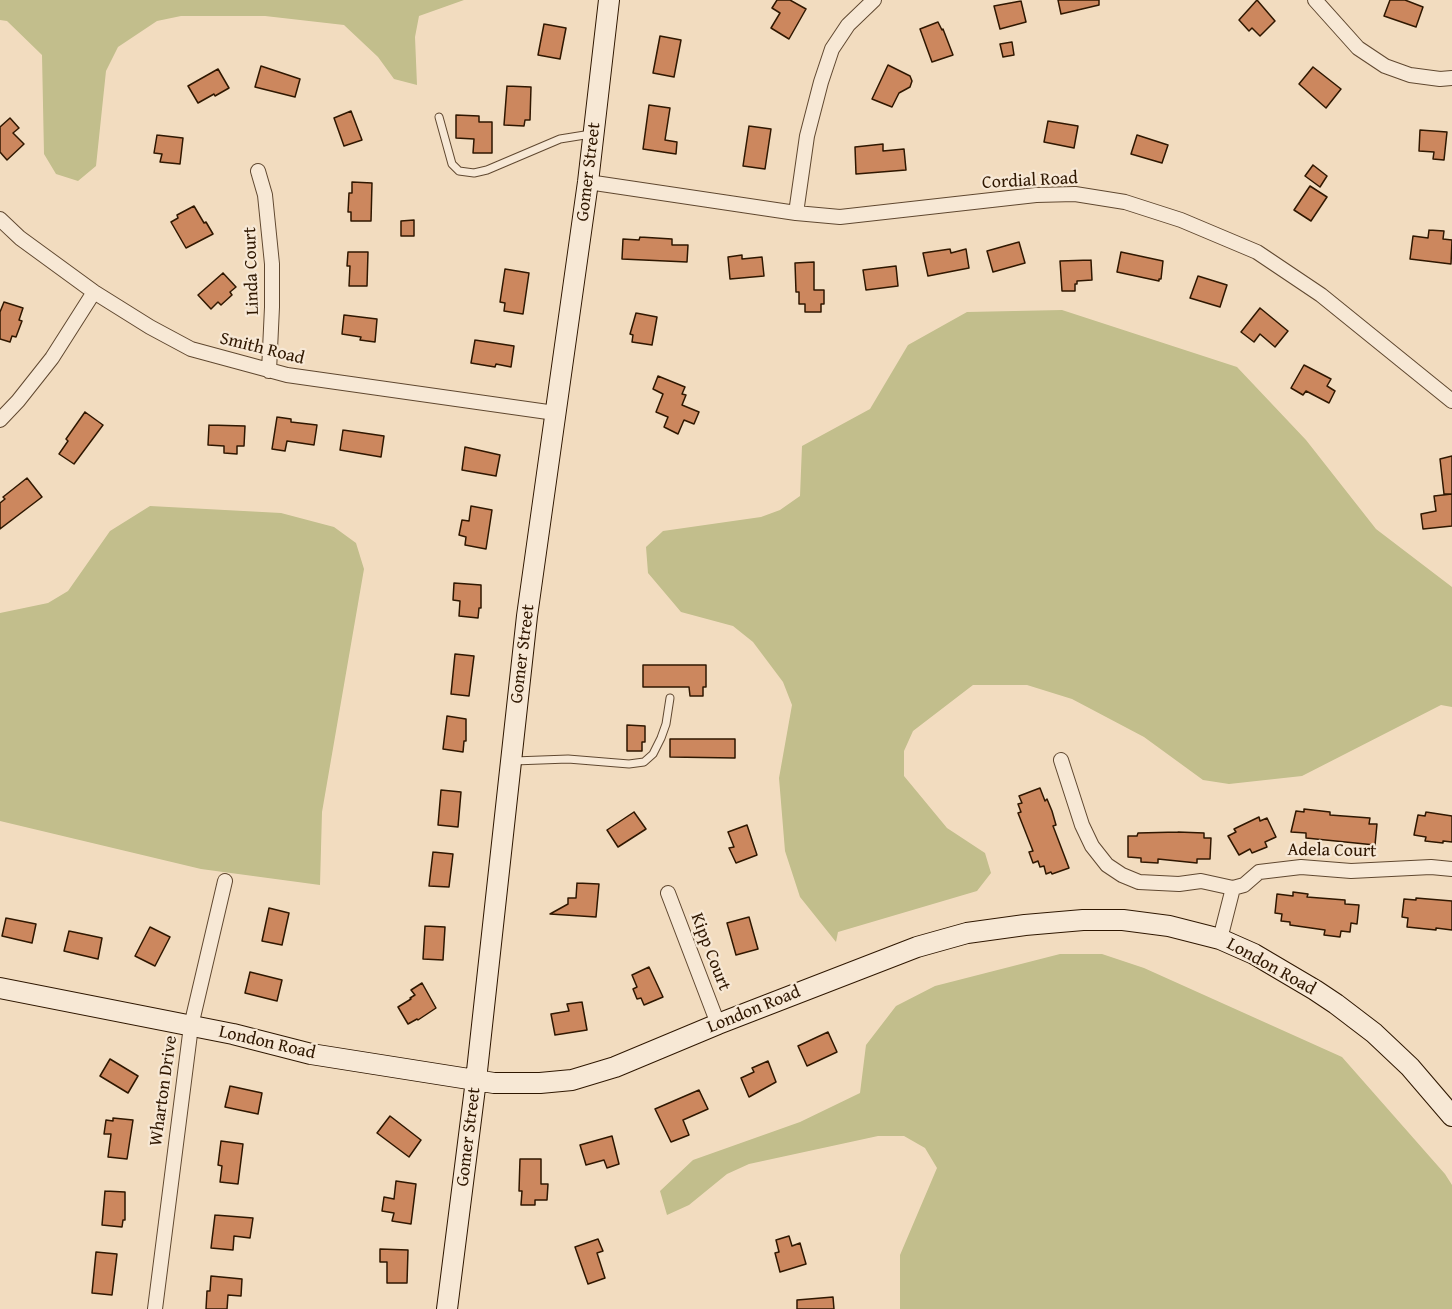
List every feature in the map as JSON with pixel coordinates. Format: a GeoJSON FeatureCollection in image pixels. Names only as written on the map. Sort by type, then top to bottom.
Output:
{"type":"FeatureCollection","features":[{"type":"Feature","properties":{"kind":"street","name":"Gomer Street"},"geometry":{"type":"LineString","coordinates":[[447,1309],[476,1080],[527,616],[588,182],[609,0]]}},
{"type":"Feature","properties":{"kind":"street"},"geometry":{"type":"LineString","coordinates":[[796,213],[807,136],[832,49],[848,25],[874,0]]}},
{"type":"Feature","properties":{"kind":"street"},"geometry":{"type":"LineString","coordinates":[[1315,0],[1358,48],[1385,66],[1410,75],[1440,79],[1452,78]]}},
{"type":"Feature","properties":{"kind":"street","name":"Linda Court"},"geometry":{"type":"LineString","coordinates":[[258,171],[265,195],[273,264],[269,371]]}},
{"type":"Feature","properties":{"kind":"street","name":"Cordial Road"},"geometry":{"type":"LineString","coordinates":[[588,182],[796,213],[840,217],[1036,195],[1075,194],[1125,202],[1181,220],[1257,252],[1321,295],[1452,401]]}},
{"type":"Feature","properties":{"kind":"street","name":"Smith Road"},"geometry":{"type":"LineString","coordinates":[[0,219],[20,238],[94,292],[150,327],[191,349],[287,375],[555,413]]}},
{"type":"Feature","properties":{"kind":"street"},"geometry":{"type":"LineString","coordinates":[[0,420],[52,358],[94,292]]}},
{"type":"Feature","properties":{"kind":"street"},"geometry":{"type":"LineString","coordinates":[[1061,760],[1082,825],[1092,846],[1107,865],[1139,882],[1179,884],[1201,881],[1233,888],[1220,939]]}},
{"type":"Feature","properties":{"kind":"street","name":"Adela Court"},"geometry":{"type":"LineString","coordinates":[[1233,888],[1244,885],[1259,872],[1276,869],[1301,867],[1351,871],[1431,867],[1452,869]]}},
{"type":"Feature","properties":{"kind":"street","name":"Wharton Drive"},"geometry":{"type":"LineString","coordinates":[[155,1309],[191,1026],[225,881]]}},
{"type":"Feature","properties":{"kind":"street","name":"Kipp Court"},"geometry":{"type":"LineString","coordinates":[[668,893],[718,1024]]}},
{"type":"Feature","properties":{"kind":"street","name":"London Road"},"geometry":{"type":"LineString","coordinates":[[0,988],[191,1026],[311,1054],[494,1083],[540,1083],[572,1080],[615,1067],[888,957],[967,933],[1083,920],[1123,920],[1169,926],[1220,939],[1254,954],[1336,1004],[1374,1034],[1410,1067],[1452,1116]]}},
{"type":"Feature","properties":{"kind":"lane"},"geometry":{"type":"LineString","coordinates":[[440,117],[452,164],[459,171],[474,173],[487,170],[560,139],[594,133]]}},
{"type":"Feature","properties":{"kind":"lane"},"geometry":{"type":"LineString","coordinates":[[511,761],[568,759],[629,764],[644,762],[652,754],[661,738],[666,724],[670,698]]}},
{"type":"Feature","properties":{"kind":"shaded area"},"geometry":{"type":"Polygon","coordinates":[[[0,0],[464,0],[419,16],[415,37],[417,85],[394,79],[378,57],[344,25],[265,16],[181,16],[157,21],[118,47],[106,71],[96,166],[78,181],[56,174],[44,154],[42,55],[7,21],[0,20],[0,0]]]}},
{"type":"Feature","properties":{"kind":"shaded area"},"geometry":{"type":"Polygon","coordinates":[[[1062,310],[1237,367],[1306,440],[1376,529],[1452,587],[1452,707],[1441,705],[1302,776],[1229,784],[1203,780],[1144,737],[1072,699],[1027,685],[973,685],[913,731],[904,751],[904,776],[947,828],[985,853],[991,873],[977,891],[838,932],[836,942],[800,897],[785,851],[779,778],[792,705],[783,682],[753,642],[733,626],[681,612],[648,573],[646,547],[663,531],[761,517],[780,510],[800,496],[802,446],[870,409],[908,345],[967,312],[1062,310]]]}},
{"type":"Feature","properties":{"kind":"shaded area"},"geometry":{"type":"Polygon","coordinates":[[[150,506],[281,513],[334,527],[356,543],[364,569],[322,812],[320,885],[201,869],[0,821],[0,613],[48,603],[68,591],[110,531],[150,506]]]}},
{"type":"Feature","properties":{"kind":"shaded area"},"geometry":{"type":"Polygon","coordinates":[[[1060,954],[1102,954],[1144,968],[1342,1057],[1445,1174],[1452,1185],[1452,1309],[900,1309],[900,1255],[937,1168],[925,1148],[904,1136],[878,1136],[749,1164],[727,1174],[689,1205],[667,1215],[660,1191],[693,1160],[800,1122],[860,1093],[866,1045],[896,1006],[935,986],[1060,954]]]}},
{"type":"Feature","properties":{"kind":"building"},"geometry":{"type":"Polygon","coordinates":[[[777,0],[790,0],[806,9],[789,39],[771,28],[780,13],[772,8],[777,0]]]}},
{"type":"Feature","properties":{"kind":"building"},"geometry":{"type":"Polygon","coordinates":[[[1058,0],[1099,0],[1099,5],[1061,14],[1058,0]]]}},
{"type":"Feature","properties":{"kind":"building"},"geometry":{"type":"Polygon","coordinates":[[[1257,0],[1275,21],[1260,36],[1252,28],[1249,31],[1239,20],[1257,0]]]}},
{"type":"Feature","properties":{"kind":"building"},"geometry":{"type":"Polygon","coordinates":[[[1390,0],[1405,0],[1423,7],[1416,27],[1384,16],[1390,0]]]}},
{"type":"Feature","properties":{"kind":"building"},"geometry":{"type":"Polygon","coordinates":[[[1021,1],[1026,22],[1000,29],[994,6],[1021,1]]]}},
{"type":"Feature","properties":{"kind":"building"},"geometry":{"type":"Polygon","coordinates":[[[938,22],[953,55],[932,62],[920,29],[938,22]]]}},
{"type":"Feature","properties":{"kind":"building"},"geometry":{"type":"Polygon","coordinates":[[[544,24],[566,28],[560,59],[538,55],[544,24]]]}},
{"type":"Feature","properties":{"kind":"building"},"geometry":{"type":"Polygon","coordinates":[[[660,36],[681,40],[674,77],[653,73],[660,36]]]}},
{"type":"Feature","properties":{"kind":"building"},"geometry":{"type":"Polygon","coordinates":[[[1012,42],[1014,55],[1003,57],[1000,44],[1012,42]]]}},
{"type":"Feature","properties":{"kind":"building"},"geometry":{"type":"Polygon","coordinates":[[[888,65],[910,76],[912,81],[910,87],[899,93],[892,107],[872,99],[888,65]]]}},
{"type":"Feature","properties":{"kind":"building"},"geometry":{"type":"Polygon","coordinates":[[[261,66],[300,79],[295,97],[255,87],[261,66]]]}},
{"type":"Feature","properties":{"kind":"building"},"geometry":{"type":"Polygon","coordinates":[[[1313,67],[1341,89],[1326,108],[1299,84],[1313,67]]]}},
{"type":"Feature","properties":{"kind":"building"},"geometry":{"type":"Polygon","coordinates":[[[218,69],[229,88],[198,103],[188,86],[218,69]]]}},
{"type":"Feature","properties":{"kind":"building"},"geometry":{"type":"Polygon","coordinates":[[[507,86],[531,87],[530,120],[525,120],[524,126],[504,125],[507,86]]]}},
{"type":"Feature","properties":{"kind":"building"},"geometry":{"type":"Polygon","coordinates":[[[649,105],[670,108],[665,140],[677,142],[676,154],[643,149],[649,105]]]}},
{"type":"Feature","properties":{"kind":"building"},"geometry":{"type":"Polygon","coordinates":[[[351,111],[362,140],[344,146],[334,118],[351,111]]]}},
{"type":"Feature","properties":{"kind":"building"},"geometry":{"type":"Polygon","coordinates":[[[456,115],[479,116],[479,122],[492,122],[492,153],[473,153],[474,139],[456,138],[456,115]]]}},
{"type":"Feature","properties":{"kind":"building"},"geometry":{"type":"Polygon","coordinates":[[[10,118],[19,128],[13,133],[24,144],[7,160],[0,152],[0,127],[10,118]]]}},
{"type":"Feature","properties":{"kind":"building"},"geometry":{"type":"Polygon","coordinates":[[[1048,121],[1078,126],[1074,148],[1044,142],[1048,121]]]}},
{"type":"Feature","properties":{"kind":"building"},"geometry":{"type":"Polygon","coordinates":[[[749,126],[771,129],[765,169],[743,166],[749,126]]]}},
{"type":"Feature","properties":{"kind":"building"},"geometry":{"type":"Polygon","coordinates":[[[1420,130],[1447,132],[1444,160],[1433,159],[1434,152],[1419,151],[1420,130]]]}},
{"type":"Feature","properties":{"kind":"building"},"geometry":{"type":"Polygon","coordinates":[[[157,135],[183,138],[180,164],[160,162],[162,154],[154,153],[157,135]]]}},
{"type":"Feature","properties":{"kind":"building"},"geometry":{"type":"Polygon","coordinates":[[[1137,135],[1168,145],[1162,163],[1131,154],[1137,135]]]}},
{"type":"Feature","properties":{"kind":"building"},"geometry":{"type":"Polygon","coordinates":[[[883,144],[883,151],[904,149],[906,170],[856,174],[855,147],[883,144]]]}},
{"type":"Feature","properties":{"kind":"building"},"geometry":{"type":"Polygon","coordinates":[[[1313,165],[1327,176],[1320,187],[1305,176],[1313,165]]]}},
{"type":"Feature","properties":{"kind":"building"},"geometry":{"type":"Polygon","coordinates":[[[352,182],[372,183],[371,221],[351,221],[351,212],[348,212],[352,182]]]}},
{"type":"Feature","properties":{"kind":"building"},"geometry":{"type":"Polygon","coordinates":[[[1310,186],[1327,197],[1311,221],[1294,210],[1310,186]]]}},
{"type":"Feature","properties":{"kind":"building"},"geometry":{"type":"Polygon","coordinates":[[[194,206],[213,234],[186,248],[171,222],[178,218],[177,215],[194,206]]]}},
{"type":"Feature","properties":{"kind":"building"},"geometry":{"type":"Polygon","coordinates":[[[414,220],[414,236],[401,236],[401,221],[414,220]]]}},
{"type":"Feature","properties":{"kind":"building"},"geometry":{"type":"Polygon","coordinates":[[[1429,230],[1444,231],[1443,239],[1452,240],[1451,264],[1410,259],[1413,236],[1428,238],[1429,230]]]}},
{"type":"Feature","properties":{"kind":"building"},"geometry":{"type":"Polygon","coordinates":[[[640,237],[672,239],[672,245],[688,245],[687,262],[622,259],[623,239],[639,240],[640,237]]]}},
{"type":"Feature","properties":{"kind":"building"},"geometry":{"type":"Polygon","coordinates":[[[1019,242],[1025,263],[993,272],[987,251],[1019,242]]]}},
{"type":"Feature","properties":{"kind":"building"},"geometry":{"type":"Polygon","coordinates":[[[950,249],[951,253],[966,249],[969,268],[928,276],[923,253],[950,249]]]}},
{"type":"Feature","properties":{"kind":"building"},"geometry":{"type":"Polygon","coordinates":[[[348,252],[368,252],[367,286],[349,286],[348,252]]]}},
{"type":"Feature","properties":{"kind":"building"},"geometry":{"type":"Polygon","coordinates":[[[1121,252],[1163,261],[1161,279],[1159,281],[1117,272],[1121,252]]]}},
{"type":"Feature","properties":{"kind":"building"},"geometry":{"type":"Polygon","coordinates":[[[742,255],[742,259],[762,257],[764,276],[730,279],[728,257],[742,255]]]}},
{"type":"Feature","properties":{"kind":"building"},"geometry":{"type":"Polygon","coordinates":[[[1091,260],[1092,280],[1077,281],[1075,291],[1062,291],[1060,261],[1091,260]]]}},
{"type":"Feature","properties":{"kind":"building"},"geometry":{"type":"Polygon","coordinates":[[[814,262],[814,290],[824,290],[824,304],[821,304],[821,312],[805,312],[805,304],[799,304],[799,292],[796,292],[795,263],[814,262]]]}},
{"type":"Feature","properties":{"kind":"building"},"geometry":{"type":"Polygon","coordinates":[[[896,266],[898,286],[866,290],[863,270],[896,266]]]}},
{"type":"Feature","properties":{"kind":"building"},"geometry":{"type":"Polygon","coordinates":[[[505,269],[529,273],[523,314],[504,311],[505,303],[500,302],[505,269]]]}},
{"type":"Feature","properties":{"kind":"building"},"geometry":{"type":"Polygon","coordinates":[[[223,273],[236,287],[230,292],[232,295],[221,305],[218,302],[211,309],[198,295],[223,273]]]}},
{"type":"Feature","properties":{"kind":"building"},"geometry":{"type":"Polygon","coordinates":[[[1198,276],[1227,285],[1220,307],[1190,298],[1198,276]]]}},
{"type":"Feature","properties":{"kind":"building"},"geometry":{"type":"Polygon","coordinates":[[[4,302],[23,308],[19,320],[22,321],[16,337],[12,336],[10,342],[0,339],[0,312],[4,302]]]}},
{"type":"Feature","properties":{"kind":"building"},"geometry":{"type":"Polygon","coordinates":[[[1260,308],[1288,331],[1275,347],[1260,334],[1254,342],[1241,332],[1260,308]]]}},
{"type":"Feature","properties":{"kind":"building"},"geometry":{"type":"Polygon","coordinates":[[[636,313],[657,317],[652,345],[632,342],[633,335],[630,334],[636,313]]]}},
{"type":"Feature","properties":{"kind":"building"},"geometry":{"type":"Polygon","coordinates":[[[344,315],[377,319],[375,342],[342,334],[344,315]]]}},
{"type":"Feature","properties":{"kind":"building"},"geometry":{"type":"Polygon","coordinates":[[[475,340],[514,346],[511,367],[471,363],[475,340]]]}},
{"type":"Feature","properties":{"kind":"building"},"geometry":{"type":"Polygon","coordinates":[[[1304,365],[1331,379],[1327,386],[1335,391],[1329,403],[1306,391],[1303,395],[1291,388],[1304,365]]]}},
{"type":"Feature","properties":{"kind":"building"},"geometry":{"type":"Polygon","coordinates":[[[658,376],[685,387],[682,394],[686,395],[682,405],[699,412],[694,424],[684,420],[678,434],[664,427],[668,417],[656,412],[663,394],[653,389],[658,376]]]}},
{"type":"Feature","properties":{"kind":"building"},"geometry":{"type":"Polygon","coordinates":[[[85,412],[103,425],[74,464],[59,454],[68,441],[66,439],[85,412]]]}},
{"type":"Feature","properties":{"kind":"building"},"geometry":{"type":"Polygon","coordinates":[[[277,417],[291,419],[291,422],[317,425],[314,445],[287,441],[285,451],[272,449],[277,417]]]}},
{"type":"Feature","properties":{"kind":"building"},"geometry":{"type":"Polygon","coordinates":[[[209,425],[245,426],[244,446],[237,446],[237,454],[224,453],[224,446],[208,445],[209,425]]]}},
{"type":"Feature","properties":{"kind":"building"},"geometry":{"type":"Polygon","coordinates":[[[343,430],[384,436],[381,457],[340,450],[343,430]]]}},
{"type":"Feature","properties":{"kind":"building"},"geometry":{"type":"Polygon","coordinates":[[[465,447],[500,455],[496,476],[462,470],[465,447]]]}},
{"type":"Feature","properties":{"kind":"building"},"geometry":{"type":"Polygon","coordinates":[[[1452,456],[1452,494],[1444,494],[1440,459],[1452,456]]]}},
{"type":"Feature","properties":{"kind":"building"},"geometry":{"type":"Polygon","coordinates":[[[27,478],[42,497],[0,529],[0,503],[5,499],[3,497],[27,478]]]}},
{"type":"Feature","properties":{"kind":"building"},"geometry":{"type":"Polygon","coordinates":[[[1452,494],[1452,526],[1423,529],[1421,514],[1436,511],[1434,496],[1452,494]]]}},
{"type":"Feature","properties":{"kind":"building"},"geometry":{"type":"Polygon","coordinates":[[[471,506],[492,510],[486,549],[465,545],[466,537],[459,535],[462,520],[469,521],[471,506]]]}},
{"type":"Feature","properties":{"kind":"building"},"geometry":{"type":"Polygon","coordinates":[[[454,583],[481,585],[481,608],[479,608],[478,618],[459,616],[460,601],[453,600],[454,583]]]}},
{"type":"Feature","properties":{"kind":"building"},"geometry":{"type":"Polygon","coordinates":[[[455,654],[474,656],[469,696],[451,694],[455,654]]]}},
{"type":"Feature","properties":{"kind":"building"},"geometry":{"type":"Polygon","coordinates":[[[643,665],[706,665],[706,687],[703,687],[703,696],[690,696],[689,687],[643,687],[643,665]]]}},
{"type":"Feature","properties":{"kind":"building"},"geometry":{"type":"Polygon","coordinates":[[[447,716],[466,719],[466,741],[464,741],[463,752],[443,749],[447,716]]]}},
{"type":"Feature","properties":{"kind":"building"},"geometry":{"type":"Polygon","coordinates":[[[627,725],[645,726],[645,742],[642,742],[642,751],[627,751],[627,725]]]}},
{"type":"Feature","properties":{"kind":"building"},"geometry":{"type":"Polygon","coordinates":[[[670,739],[735,739],[735,758],[670,757],[670,739]]]}},
{"type":"Feature","properties":{"kind":"building"},"geometry":{"type":"Polygon","coordinates":[[[1040,788],[1052,811],[1056,825],[1053,826],[1069,868],[1052,874],[1051,872],[1046,874],[1044,866],[1040,867],[1038,861],[1033,863],[1029,852],[1033,851],[1018,813],[1021,812],[1018,804],[1022,803],[1019,796],[1040,788]]]}},
{"type":"Feature","properties":{"kind":"building"},"geometry":{"type":"Polygon","coordinates":[[[441,790],[461,792],[458,827],[438,825],[441,790]]]}},
{"type":"Feature","properties":{"kind":"building"},"geometry":{"type":"Polygon","coordinates":[[[1304,809],[1330,812],[1330,815],[1370,818],[1369,824],[1377,824],[1375,845],[1306,838],[1306,833],[1291,832],[1296,811],[1304,812],[1304,809]]]}},
{"type":"Feature","properties":{"kind":"building"},"geometry":{"type":"Polygon","coordinates":[[[634,812],[646,829],[618,847],[607,830],[634,812]]]}},
{"type":"Feature","properties":{"kind":"building"},"geometry":{"type":"Polygon","coordinates":[[[1426,812],[1452,816],[1452,842],[1425,841],[1426,837],[1414,835],[1418,815],[1425,816],[1426,812]]]}},
{"type":"Feature","properties":{"kind":"building"},"geometry":{"type":"Polygon","coordinates":[[[1259,817],[1260,821],[1267,818],[1276,837],[1265,842],[1267,847],[1252,853],[1250,849],[1239,855],[1228,836],[1236,832],[1234,829],[1259,817]]]}},
{"type":"Feature","properties":{"kind":"building"},"geometry":{"type":"Polygon","coordinates":[[[747,825],[757,855],[736,863],[729,848],[734,847],[728,832],[747,825]]]}},
{"type":"Feature","properties":{"kind":"building"},"geometry":{"type":"Polygon","coordinates":[[[1138,833],[1204,833],[1204,838],[1211,838],[1210,859],[1197,859],[1197,863],[1158,859],[1158,863],[1141,862],[1141,858],[1128,857],[1128,836],[1137,836],[1138,833]]]}},
{"type":"Feature","properties":{"kind":"building"},"geometry":{"type":"Polygon","coordinates":[[[433,852],[453,854],[449,887],[429,886],[433,852]]]}},
{"type":"Feature","properties":{"kind":"building"},"geometry":{"type":"Polygon","coordinates":[[[577,883],[599,884],[596,917],[550,914],[568,904],[568,898],[576,898],[577,883]]]}},
{"type":"Feature","properties":{"kind":"building"},"geometry":{"type":"Polygon","coordinates":[[[1293,892],[1308,894],[1307,897],[1345,900],[1345,904],[1359,905],[1357,924],[1351,923],[1350,932],[1341,931],[1340,937],[1324,935],[1325,930],[1290,925],[1290,922],[1281,921],[1282,914],[1275,913],[1277,894],[1293,896],[1293,892]]]}},
{"type":"Feature","properties":{"kind":"building"},"geometry":{"type":"Polygon","coordinates":[[[1416,898],[1452,901],[1452,930],[1407,927],[1408,918],[1402,917],[1404,899],[1416,900],[1416,898]]]}},
{"type":"Feature","properties":{"kind":"building"},"geometry":{"type":"Polygon","coordinates":[[[269,908],[289,913],[282,945],[262,941],[269,908]]]}},
{"type":"Feature","properties":{"kind":"building"},"geometry":{"type":"Polygon","coordinates":[[[749,917],[758,949],[736,955],[727,923],[749,917]]]}},
{"type":"Feature","properties":{"kind":"building"},"geometry":{"type":"Polygon","coordinates":[[[6,918],[36,924],[32,943],[2,936],[6,918]]]}},
{"type":"Feature","properties":{"kind":"building"},"geometry":{"type":"Polygon","coordinates":[[[425,926],[445,927],[443,960],[423,959],[425,926]]]}},
{"type":"Feature","properties":{"kind":"building"},"geometry":{"type":"Polygon","coordinates":[[[150,927],[170,937],[155,966],[135,956],[150,927]]]}},
{"type":"Feature","properties":{"kind":"building"},"geometry":{"type":"Polygon","coordinates":[[[69,931],[102,938],[98,959],[64,951],[69,931]]]}},
{"type":"Feature","properties":{"kind":"building"},"geometry":{"type":"Polygon","coordinates":[[[649,967],[663,997],[644,1005],[641,998],[637,999],[633,989],[637,987],[632,975],[649,967]]]}},
{"type":"Feature","properties":{"kind":"building"},"geometry":{"type":"Polygon","coordinates":[[[250,972],[282,980],[277,1001],[245,993],[250,972]]]}},
{"type":"Feature","properties":{"kind":"building"},"geometry":{"type":"Polygon","coordinates":[[[422,983],[436,1008],[408,1024],[398,1007],[415,995],[411,990],[422,983]]]}},
{"type":"Feature","properties":{"kind":"building"},"geometry":{"type":"Polygon","coordinates":[[[582,1002],[587,1030],[555,1035],[551,1014],[569,1011],[567,1004],[582,1002]]]}},
{"type":"Feature","properties":{"kind":"building"},"geometry":{"type":"Polygon","coordinates":[[[828,1032],[837,1052],[807,1066],[798,1046],[828,1032]]]}},
{"type":"Feature","properties":{"kind":"building"},"geometry":{"type":"Polygon","coordinates":[[[110,1059],[138,1076],[128,1093],[100,1076],[110,1059]]]}},
{"type":"Feature","properties":{"kind":"building"},"geometry":{"type":"Polygon","coordinates":[[[768,1061],[776,1082],[749,1097],[741,1078],[754,1072],[752,1068],[768,1061]]]}},
{"type":"Feature","properties":{"kind":"building"},"geometry":{"type":"Polygon","coordinates":[[[230,1086],[262,1093],[258,1114],[225,1107],[230,1086]]]}},
{"type":"Feature","properties":{"kind":"building"},"geometry":{"type":"Polygon","coordinates":[[[699,1090],[708,1109],[683,1120],[689,1135],[671,1142],[655,1109],[699,1090]]]}},
{"type":"Feature","properties":{"kind":"building"},"geometry":{"type":"Polygon","coordinates":[[[390,1116],[421,1140],[409,1157],[377,1133],[390,1116]]]}},
{"type":"Feature","properties":{"kind":"building"},"geometry":{"type":"Polygon","coordinates":[[[113,1118],[133,1120],[127,1159],[108,1157],[111,1134],[104,1134],[106,1120],[113,1121],[113,1118]]]}},
{"type":"Feature","properties":{"kind":"building"},"geometry":{"type":"Polygon","coordinates":[[[612,1136],[619,1164],[607,1168],[604,1160],[586,1165],[580,1145],[612,1136]]]}},
{"type":"Feature","properties":{"kind":"building"},"geometry":{"type":"Polygon","coordinates":[[[221,1141],[243,1144],[238,1184],[220,1182],[222,1166],[218,1165],[221,1141]]]}},
{"type":"Feature","properties":{"kind":"building"},"geometry":{"type":"Polygon","coordinates":[[[520,1159],[541,1159],[541,1184],[548,1184],[547,1200],[535,1200],[535,1205],[521,1205],[520,1159]]]}},
{"type":"Feature","properties":{"kind":"building"},"geometry":{"type":"Polygon","coordinates":[[[396,1181],[416,1184],[411,1224],[392,1221],[394,1213],[382,1211],[384,1197],[394,1199],[396,1181]]]}},
{"type":"Feature","properties":{"kind":"building"},"geometry":{"type":"Polygon","coordinates":[[[105,1191],[125,1192],[125,1220],[123,1220],[122,1227],[102,1225],[105,1191]]]}},
{"type":"Feature","properties":{"kind":"building"},"geometry":{"type":"Polygon","coordinates":[[[215,1215],[253,1218],[250,1238],[234,1236],[233,1250],[211,1248],[215,1215]]]}},
{"type":"Feature","properties":{"kind":"building"},"geometry":{"type":"Polygon","coordinates":[[[789,1236],[792,1246],[800,1243],[806,1264],[780,1272],[775,1253],[779,1252],[776,1240],[789,1236]]]}},
{"type":"Feature","properties":{"kind":"building"},"geometry":{"type":"Polygon","coordinates":[[[598,1239],[603,1251],[597,1253],[605,1278],[588,1284],[575,1247],[598,1239]]]}},
{"type":"Feature","properties":{"kind":"building"},"geometry":{"type":"Polygon","coordinates":[[[380,1249],[408,1250],[407,1283],[387,1283],[387,1262],[380,1262],[380,1249]]]}},
{"type":"Feature","properties":{"kind":"building"},"geometry":{"type":"Polygon","coordinates":[[[96,1252],[117,1254],[112,1295],[92,1293],[96,1252]]]}},
{"type":"Feature","properties":{"kind":"building"},"geometry":{"type":"Polygon","coordinates":[[[211,1276],[242,1279],[241,1296],[228,1295],[227,1309],[206,1309],[211,1276]]]}},
{"type":"Feature","properties":{"kind":"building"},"geometry":{"type":"Polygon","coordinates":[[[833,1297],[834,1309],[797,1309],[797,1300],[833,1297]]]}}]}
